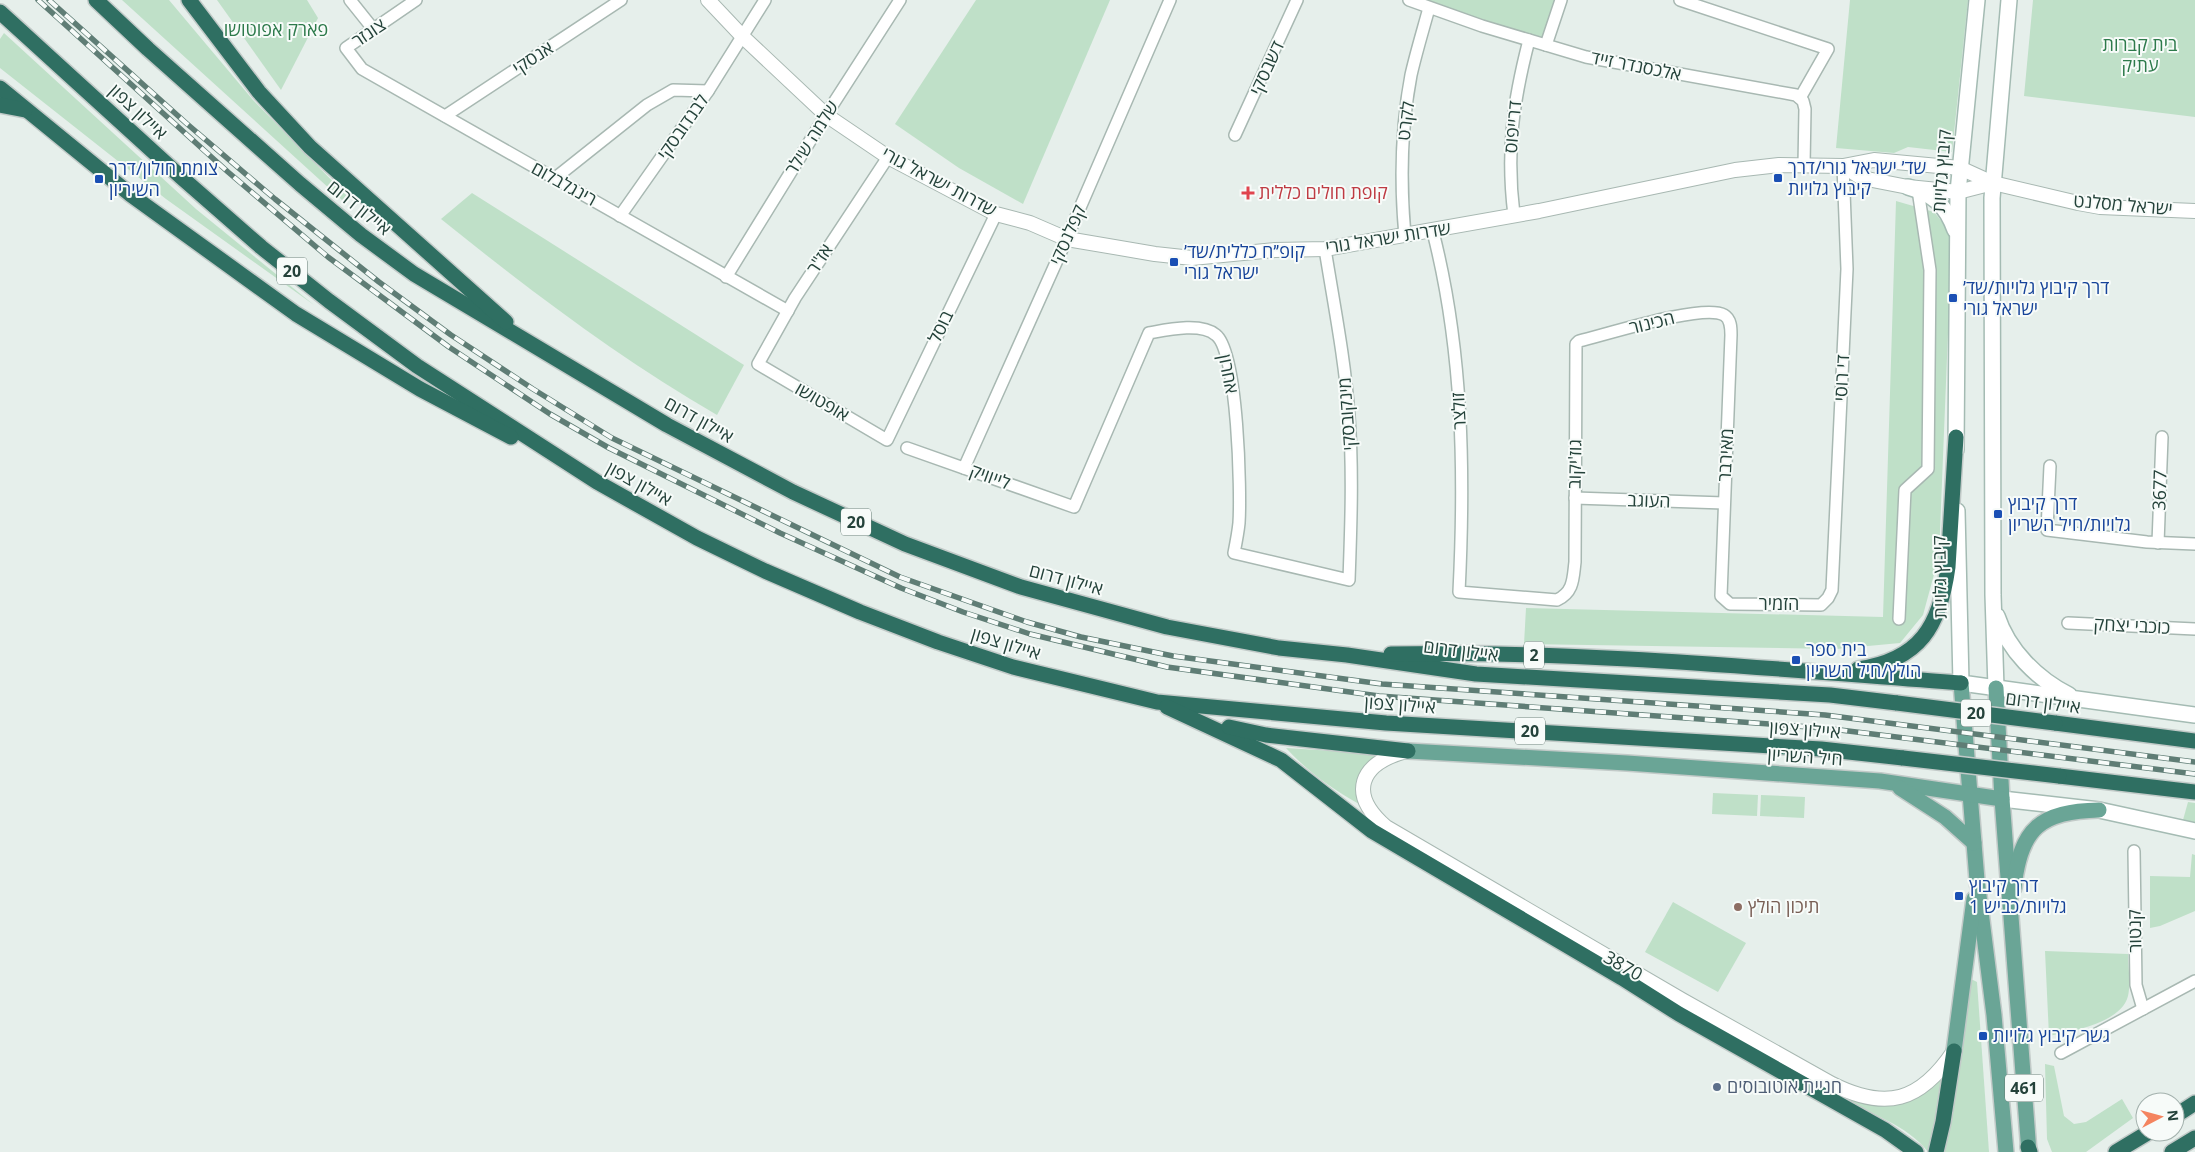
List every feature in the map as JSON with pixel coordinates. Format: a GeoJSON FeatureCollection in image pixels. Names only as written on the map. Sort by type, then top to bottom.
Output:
{"type":"FeatureCollection","features":[{"type":"Feature","properties":{"kind":"highway","name":"איילון דרום"},"geometry":{"type":"LineString","coordinates":[[96,0],[203,98],[361,235],[414,274],[666,425],[793,492],[906,544],[1021,587],[1168,627],[1279,648],[1347,655],[1476,674],[1830,695],[2195,740]]}},
{"type":"Feature","properties":{"kind":"highway"},"geometry":{"type":"LineString","coordinates":[[190,0],[259,92],[310,147],[532,344]]}},
{"type":"Feature","properties":{"kind":"highway","name":"איילון צפון"},"geometry":{"type":"LineString","coordinates":[[0,12],[181,177],[261,247],[329,301],[417,366],[596,482],[697,538],[765,571],[860,612],[938,642],[1014,667],[1157,702],[1386,723],[1821,748],[2195,792]]}},
{"type":"Feature","properties":{"kind":"highway"},"geometry":{"type":"LineString","coordinates":[[0,88],[35,114],[131,195],[296,314],[420,389],[596,482]]}},
{"type":"Feature","properties":{"kind":"highway"},"geometry":{"type":"LineString","coordinates":[[0,105],[21,108],[35,114]]}},
{"type":"Feature","properties":{"kind":"highway"},"geometry":{"type":"LineString","coordinates":[[1831,673],[1892,661],[1920,641],[1935,621],[1946,586],[1956,437]]}},
{"type":"Feature","properties":{"kind":"highway","name":"2"},"geometry":{"type":"LineString","coordinates":[[1347,655],[1469,652],[1831,673],[1961,683]]}},
{"type":"Feature","properties":{"kind":"highway"},"geometry":{"type":"LineString","coordinates":[[1157,702],[1207,721],[1266,735],[1408,751]]}},
{"type":"Feature","properties":{"kind":"highway"},"geometry":{"type":"LineString","coordinates":[[1157,702],[1281,760],[1372,831],[1622,978],[1679,1014],[1885,1130],[1916,1152]]}},
{"type":"Feature","properties":{"kind":"highway"},"geometry":{"type":"LineString","coordinates":[[1936,1152],[1943,1122],[1954,1052]]}},
{"type":"Feature","properties":{"kind":"highway"},"geometry":{"type":"LineString","coordinates":[[2172,1152],[2195,1138]]}},
{"type":"Feature","properties":{"kind":"highway"},"geometry":{"type":"LineString","coordinates":[[2116,1152],[2135,1140]]}},
{"type":"Feature","properties":{"kind":"main road","name":"קיבוץ גלויות"},"geometry":{"type":"LineString","coordinates":[[1977,0],[1958,192],[1956,437],[1961,683],[1977,880],[1993,1007],[2006,1152]]}},
{"type":"Feature","properties":{"kind":"main road"},"geometry":{"type":"LineString","coordinates":[[2002,799],[1993,595],[1993,183],[2009,0]]}},
{"type":"Feature","properties":{"kind":"main road"},"geometry":{"type":"LineString","coordinates":[[1913,189],[1931,195],[1940,202],[1950,216],[1957,237]]}},
{"type":"Feature","properties":{"kind":"main road"},"geometry":{"type":"LineString","coordinates":[[1993,595],[2004,633],[2019,655],[2050,684],[2079,700]]}},
{"type":"Feature","properties":{"kind":"main road"},"geometry":{"type":"LineString","coordinates":[[1961,683],[2195,715]]}},
{"type":"Feature","properties":{"kind":"main road","name":"חיל השריון"},"geometry":{"type":"LineString","coordinates":[[1408,751],[1627,763],[1880,781],[2002,799],[2099,810],[2195,831]]}},
{"type":"Feature","properties":{"kind":"main road"},"geometry":{"type":"LineString","coordinates":[[1880,781],[1912,794],[1930,806],[1974,843]]}},
{"type":"Feature","properties":{"kind":"main road","name":"461"},"geometry":{"type":"LineString","coordinates":[[2002,799],[2029,1150]]}},
{"type":"Feature","properties":{"kind":"main road"},"geometry":{"type":"LineString","coordinates":[[2012,924],[2018,866],[2026,842],[2036,826],[2056,814],[2099,810]]}},
{"type":"Feature","properties":{"kind":"main road"},"geometry":{"type":"LineString","coordinates":[[1954,1052],[1977,880]]}},
{"type":"Feature","properties":{"kind":"street"},"geometry":{"type":"LineString","coordinates":[[350,0],[374,30]]}},
{"type":"Feature","properties":{"kind":"street","name":"צונזר"},"geometry":{"type":"LineString","coordinates":[[346,48],[416,0]]}},
{"type":"Feature","properties":{"kind":"street","name":"אנסקי"},"geometry":{"type":"LineString","coordinates":[[445,116],[621,0]]}},
{"type":"Feature","properties":{"kind":"street","name":"שדרות ישראל גורי"},"geometry":{"type":"LineString","coordinates":[[708,0],[743,37],[826,115],[888,158],[996,214],[1030,223],[1067,239],[1192,258],[1275,250],[1325,249],[1432,232],[1735,170],[1804,165],[1843,166],[1874,160],[1960,168],[1993,183]]}},
{"type":"Feature","properties":{"kind":"street","name":"לבנדובסקי"},"geometry":{"type":"LineString","coordinates":[[620,216],[708,91],[765,0]]}},
{"type":"Feature","properties":{"kind":"street","name":"שלמה שילר"},"geometry":{"type":"LineString","coordinates":[[726,277],[900,0]]}},
{"type":"Feature","properties":{"kind":"street","name":"קפלנסקי"},"geometry":{"type":"LineString","coordinates":[[964,468],[1067,239],[1170,0]]}},
{"type":"Feature","properties":{"kind":"street","name":"דשבסקי"},"geometry":{"type":"LineString","coordinates":[[1235,135],[1297,0]]}},
{"type":"Feature","properties":{"kind":"street","name":"אלכסנדר זייד"},"geometry":{"type":"LineString","coordinates":[[1409,0],[1529,40],[1586,56],[1790,94],[1800,98]]}},
{"type":"Feature","properties":{"kind":"street"},"geometry":{"type":"LineString","coordinates":[[1546,45],[1561,0]]}},
{"type":"Feature","properties":{"kind":"street"},"geometry":{"type":"LineString","coordinates":[[1680,0],[1828,49],[1800,98],[1805,109],[1804,165]]}},
{"type":"Feature","properties":{"kind":"street","name":"לקרט"},"geometry":{"type":"LineString","coordinates":[[1405,236],[1401,191],[1403,147],[1412,75],[1429,8]]}},
{"type":"Feature","properties":{"kind":"street","name":"דרייפוס"},"geometry":{"type":"LineString","coordinates":[[1514,215],[1510,173],[1512,125],[1518,82],[1529,40]]}},
{"type":"Feature","properties":{"kind":"street","name":"רינגלבלום"},"geometry":{"type":"LineString","coordinates":[[346,48],[362,69],[788,311]]}},
{"type":"Feature","properties":{"kind":"street"},"geometry":{"type":"LineString","coordinates":[[554,178],[647,106],[673,90],[708,91]]}},
{"type":"Feature","properties":{"kind":"street","name":"אז\"ר"},"geometry":{"type":"LineString","coordinates":[[758,364],[788,311],[845,220],[888,158]]}},
{"type":"Feature","properties":{"kind":"street","name":"שדרות ישראל גורי"},"geometry":{"type":"LineString","coordinates":[[1843,166],[1862,178],[1913,189],[1958,192],[1993,183]]}},
{"type":"Feature","properties":{"kind":"street","name":"די רוסי"},"geometry":{"type":"LineString","coordinates":[[1832,590],[1847,269],[1843,166]]}},
{"type":"Feature","properties":{"kind":"street","name":"ישראל מסלנט"},"geometry":{"type":"LineString","coordinates":[[1993,183],[2100,207],[2195,211]]}},
{"type":"Feature","properties":{"kind":"street"},"geometry":{"type":"LineString","coordinates":[[1899,619],[1905,490],[1928,469],[1930,270],[1913,189]]}},
{"type":"Feature","properties":{"kind":"street","name":"בוסל"},"geometry":{"type":"LineString","coordinates":[[887,440],[996,214]]}},
{"type":"Feature","properties":{"kind":"street","name":"זולצר"},"geometry":{"type":"LineString","coordinates":[[1432,232],[1451,318],[1459,401],[1462,480],[1459,592],[1557,600],[1566,596],[1572,587]]}},
{"type":"Feature","properties":{"kind":"street","name":"מינקובסקי"},"geometry":{"type":"LineString","coordinates":[[1234,553],[1349,580],[1352,489],[1349,416],[1344,370],[1325,249]]}},
{"type":"Feature","properties":{"kind":"street","name":"הכינור"},"geometry":{"type":"LineString","coordinates":[[1579,341],[1690,313],[1718,312],[1726,316]]}},
{"type":"Feature","properties":{"kind":"street","name":"מאירבר"},"geometry":{"type":"LineString","coordinates":[[1721,596],[1731,335],[1730,323],[1726,316]]}},
{"type":"Feature","properties":{"kind":"street","name":"אחרון"},"geometry":{"type":"LineString","coordinates":[[1074,507],[1149,334],[1182,327],[1211,332],[1217,335],[1228,358],[1239,443],[1239,523],[1234,553]]}},
{"type":"Feature","properties":{"kind":"street","name":"גוז'יקוב"},"geometry":{"type":"LineString","coordinates":[[1572,587],[1575,562],[1577,402],[1574,349],[1579,341]]}},
{"type":"Feature","properties":{"kind":"street","name":"אופטושו"},"geometry":{"type":"LineString","coordinates":[[758,364],[887,440]]}},
{"type":"Feature","properties":{"kind":"street","name":"3677"},"geometry":{"type":"LineString","coordinates":[[2158,543],[2162,436]]}},
{"type":"Feature","properties":{"kind":"street","name":"לייוויק"},"geometry":{"type":"LineString","coordinates":[[907,448],[1074,507]]}},
{"type":"Feature","properties":{"kind":"street"},"geometry":{"type":"LineString","coordinates":[[2050,466],[2046,530],[2158,543],[2195,544]]}},
{"type":"Feature","properties":{"kind":"street","name":"העוגב"},"geometry":{"type":"LineString","coordinates":[[1575,498],[1724,503]]}},
{"type":"Feature","properties":{"kind":"street","name":"הזמיר"},"geometry":{"type":"LineString","coordinates":[[1721,596],[1730,604],[1821,604],[1828,598],[1832,590]]}},
{"type":"Feature","properties":{"kind":"street","name":"כוכבי יצחק"},"geometry":{"type":"LineString","coordinates":[[2068,623],[2195,629]]}},
{"type":"Feature","properties":{"kind":"street","name":"3870"},"geometry":{"type":"LineString","coordinates":[[1408,751],[1381,760],[1367,775],[1363,786],[1368,809],[1386,827],[1673,995],[1832,1084],[1854,1095],[1873,1099],[1894,1100],[1914,1092],[1929,1083],[1954,1052]]}},
{"type":"Feature","properties":{"kind":"street","name":"קנטור"},"geometry":{"type":"LineString","coordinates":[[2134,851],[2136,984],[2143,1009]]}},
{"type":"Feature","properties":{"kind":"street"},"geometry":{"type":"LineString","coordinates":[[2061,1053],[2195,981]]}},
{"type":"Feature","properties":{"kind":"green space"},"geometry":{"type":"Polygon","coordinates":[[[122,0],[169,0],[253,100],[348,197],[342,200],[122,0]]]}},
{"type":"Feature","properties":{"kind":"green space","name":"פארק אפוטושו"},"geometry":{"type":"Polygon","coordinates":[[[217,0],[307,0],[318,18],[281,90],[217,0]]]}},
{"type":"Feature","properties":{"kind":"green space"},"geometry":{"type":"Polygon","coordinates":[[[976,0],[1110,0],[1023,204],[959,168],[895,124],[976,0]]]}},
{"type":"Feature","properties":{"kind":"green space"},"geometry":{"type":"Polygon","coordinates":[[[1417,0],[1557,0],[1545,41],[1417,0]]]}},
{"type":"Feature","properties":{"kind":"green space"},"geometry":{"type":"Polygon","coordinates":[[[1850,0],[1968,0],[1952,152],[1908,147],[1894,153],[1836,148],[1850,0]]]}},
{"type":"Feature","properties":{"kind":"green space","name":"בית קברות עתיק"},"geometry":{"type":"Polygon","coordinates":[[[2033,0],[2195,0],[2195,117],[2024,96],[2033,0]]]}},
{"type":"Feature","properties":{"kind":"green space"},"geometry":{"type":"Polygon","coordinates":[[[4,33],[196,209],[314,305],[166,199],[0,68],[0,39],[4,33]]]}},
{"type":"Feature","properties":{"kind":"green space"},"geometry":{"type":"Polygon","coordinates":[[[472,193],[744,365],[717,415],[610,347],[507,272],[441,219],[472,193]]]}},
{"type":"Feature","properties":{"kind":"green space"},"geometry":{"type":"Polygon","coordinates":[[[1896,201],[1934,212],[1952,234],[1939,556],[1923,615],[1900,643],[1836,649],[1524,644],[1526,608],[1883,617],[1896,201]]]}},
{"type":"Feature","properties":{"kind":"green space"},"geometry":{"type":"Polygon","coordinates":[[[1286,748],[1380,754],[1362,776],[1359,788],[1359,804],[1320,779],[1286,748]]]}},
{"type":"Feature","properties":{"kind":"green space"},"geometry":{"type":"Polygon","coordinates":[[[1713,793],[1758,795],[1757,816],[1712,814],[1713,793]]]}},
{"type":"Feature","properties":{"kind":"green space"},"geometry":{"type":"Polygon","coordinates":[[[1761,795],[1805,797],[1804,818],[1760,816],[1761,795]]]}},
{"type":"Feature","properties":{"kind":"green space"},"geometry":{"type":"Polygon","coordinates":[[[2188,802],[2195,803],[2195,823],[2183,820],[2188,802]]]}},
{"type":"Feature","properties":{"kind":"green space"},"geometry":{"type":"Polygon","coordinates":[[[2192,854],[2195,855],[2195,911],[2160,926],[2150,928],[2150,876],[2190,877],[2192,854]]]}},
{"type":"Feature","properties":{"kind":"green space"},"geometry":{"type":"Polygon","coordinates":[[[1673,902],[1746,943],[1718,992],[1645,952],[1673,902]]]}},
{"type":"Feature","properties":{"kind":"green space"},"geometry":{"type":"Polygon","coordinates":[[[2045,951],[2128,954],[2129,991],[2124,1005],[2116,1013],[2095,1024],[2049,1036],[2045,951]]]}},
{"type":"Feature","properties":{"kind":"green space"},"geometry":{"type":"Polygon","coordinates":[[[1969,978],[1977,982],[1989,1152],[1943,1152],[1969,978]]]}},
{"type":"Feature","properties":{"kind":"green space"},"geometry":{"type":"Polygon","coordinates":[[[2045,1064],[2054,1066],[2064,1116],[2074,1124],[2086,1122],[2122,1099],[2133,1118],[2086,1152],[2052,1152],[2047,1139],[2045,1064]]]}},
{"type":"Feature","properties":{"kind":"green space"},"geometry":{"type":"Polygon","coordinates":[[[1946,1073],[1934,1152],[1928,1152],[1910,1134],[1898,1127],[1838,1098],[1839,1093],[1873,1102],[1897,1104],[1919,1096],[1946,1073]]]}},
{"type":"Feature","properties":{"kind":"railway"},"geometry":{"type":"LineString","coordinates":[[38,0],[228,172],[328,257],[449,347],[550,414],[609,448],[780,533],[901,588],[963,612],[1030,634],[1167,667],[1379,696],[1824,728],[2195,774]]}},
{"type":"Feature","properties":{"kind":"railway"},"geometry":{"type":"LineString","coordinates":[[49,0],[186,123],[275,199],[379,282],[451,335],[612,438],[900,577],[1027,622],[1081,637],[1173,656],[1382,684],[1825,715],[2195,762]]}},
{"type":"Feature","properties":{"kind":"place","name":"שד׳ ישראל גורי/דרך קיבוץ גלויות"},"geometry":{"type":"Point","coordinates":[1778,178]}},
{"type":"Feature","properties":{"kind":"place","name":"צומת חולון/דרך השיריון"},"geometry":{"type":"Point","coordinates":[99,179]}},
{"type":"Feature","properties":{"kind":"place","name":"קופת חולים כללית"},"geometry":{"type":"Point","coordinates":[1248,193]}},
{"type":"Feature","properties":{"kind":"place","name":"קופ״ח כללית/שד׳ ישראל גורי"},"geometry":{"type":"Point","coordinates":[1174,262]}},
{"type":"Feature","properties":{"kind":"place","name":"דרך קיבוץ גלויות/שד׳ ישראל גורי"},"geometry":{"type":"Point","coordinates":[1953,298]}},
{"type":"Feature","properties":{"kind":"place","name":"דרך קיבוץ גלויות/חיל השריון"},"geometry":{"type":"Point","coordinates":[1998,514]}},
{"type":"Feature","properties":{"kind":"place","name":"בית ספר הולץ/חיל השריון"},"geometry":{"type":"Point","coordinates":[1796,660]}},
{"type":"Feature","properties":{"kind":"place","name":"דרך קיבוץ גלויות/כביש 1"},"geometry":{"type":"Point","coordinates":[1959,896]}},
{"type":"Feature","properties":{"kind":"place","name":"תיכון הולץ"},"geometry":{"type":"Point","coordinates":[1738,907]}},
{"type":"Feature","properties":{"kind":"place","name":"גשר קיבוץ גלויות"},"geometry":{"type":"Point","coordinates":[1983,1036]}},
{"type":"Feature","properties":{"kind":"place","name":"חניית אוטובוסים"},"geometry":{"type":"Point","coordinates":[1717,1087]}}]}
